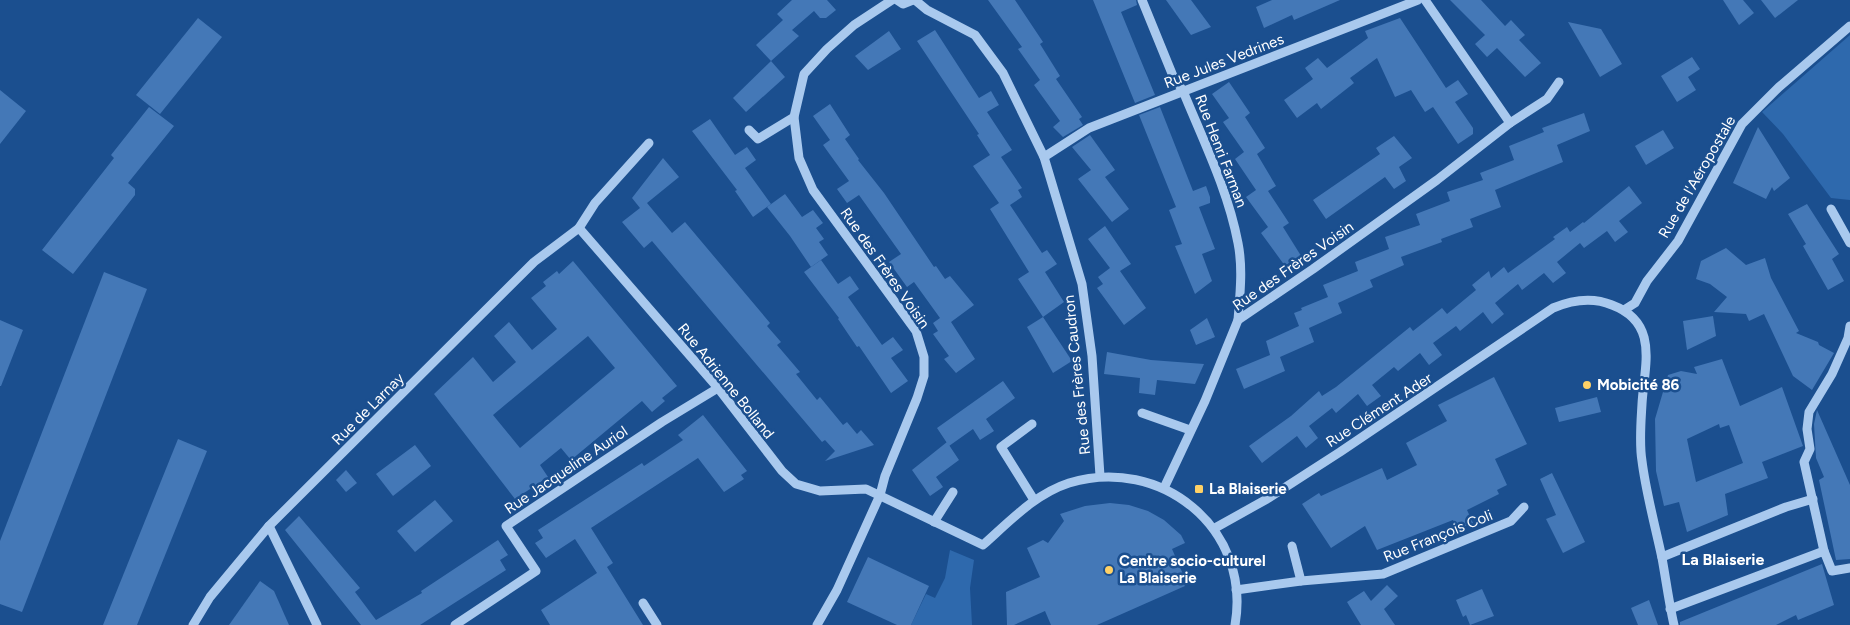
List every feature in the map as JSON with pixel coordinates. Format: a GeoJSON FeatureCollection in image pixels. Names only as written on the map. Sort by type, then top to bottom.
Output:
{"type":"FeatureCollection","features":[{"type":"Feature","properties":{"kind":"street","name":"Rue des Frères Voisin"},"geometry":{"type":"LineString","coordinates":[[818,625],[880,495],[885,476],[917,398],[924,376],[924,357],[916,331],[813,190],[799,158],[794,116],[804,74],[827,49],[854,25],[892,0]]}},
{"type":"Feature","properties":{"kind":"street"},"geometry":{"type":"LineString","coordinates":[[897,0],[903,4],[914,0]]}},
{"type":"Feature","properties":{"kind":"street","name":"Rue des Frères Caudron"},"geometry":{"type":"LineString","coordinates":[[914,0],[927,10],[975,35],[1003,73],[1044,157],[1082,284],[1092,356],[1094,409],[1100,476]]}},
{"type":"Feature","properties":{"kind":"street","name":"Rue Henri Farman"},"geometry":{"type":"LineString","coordinates":[[1142,0],[1173,76],[1183,90],[1227,198],[1239,244],[1241,275],[1238,320]]}},
{"type":"Feature","properties":{"kind":"street","name":"Rue Jules Vedrines"},"geometry":{"type":"LineString","coordinates":[[1044,157],[1089,128],[1418,0]]}},
{"type":"Feature","properties":{"kind":"street"},"geometry":{"type":"LineString","coordinates":[[1424,0],[1510,124]]}},
{"type":"Feature","properties":{"kind":"street","name":"Rue de l'Aéropostale"},"geometry":{"type":"LineString","coordinates":[[1624,310],[1635,303],[1647,280],[1678,241],[1742,124],[1779,88],[1850,26]]}},
{"type":"Feature","properties":{"kind":"street","name":"Rue des Frères Voisin"},"geometry":{"type":"LineString","coordinates":[[1164,488],[1205,401],[1238,320],[1313,270],[1437,180],[1547,98],[1559,82]]}},
{"type":"Feature","properties":{"kind":"street"},"geometry":{"type":"LineString","coordinates":[[749,130],[758,139],[794,116]]}},
{"type":"Feature","properties":{"kind":"street"},"geometry":{"type":"LineString","coordinates":[[579,228],[595,203],[649,143]]}},
{"type":"Feature","properties":{"kind":"street"},"geometry":{"type":"LineString","coordinates":[[1831,209],[1850,243]]}},
{"type":"Feature","properties":{"kind":"street","name":"Rue Adrienne Bolland"},"geometry":{"type":"LineString","coordinates":[[579,228],[718,388],[782,471],[796,484],[820,492],[866,489],[983,545],[1034,500]]}},
{"type":"Feature","properties":{"kind":"street","name":"Rue de Larnay"},"geometry":{"type":"LineString","coordinates":[[193,625],[210,597],[269,526],[534,262],[579,228]]}},
{"type":"Feature","properties":{"kind":"street","name":"Rue Clément Ader"},"geometry":{"type":"LineString","coordinates":[[1215,528],[1266,499],[1340,452],[1554,308],[1566,302],[1584,300],[1606,302],[1624,310]]}},
{"type":"Feature","properties":{"kind":"street"},"geometry":{"type":"LineString","coordinates":[[1624,310],[1641,330],[1648,352],[1642,403],[1642,459],[1674,625]]}},
{"type":"Feature","properties":{"kind":"street"},"geometry":{"type":"LineString","coordinates":[[1850,326],[1848,338],[1832,374],[1809,412],[1807,429],[1810,449],[1804,462],[1824,551],[1832,571],[1850,568]]}},
{"type":"Feature","properties":{"kind":"street","name":"Rue Jacqueline Auriol"},"geometry":{"type":"LineString","coordinates":[[455,625],[536,571],[506,526],[718,388]]}},
{"type":"Feature","properties":{"kind":"street"},"geometry":{"type":"LineString","coordinates":[[1142,413],[1190,430]]}},
{"type":"Feature","properties":{"kind":"street"},"geometry":{"type":"LineString","coordinates":[[1032,424],[1000,447],[1034,500],[1068,484],[1100,476],[1132,478],[1164,488],[1191,504],[1215,528],[1230,562],[1236,590],[1237,609],[1235,625]]}},
{"type":"Feature","properties":{"kind":"street"},"geometry":{"type":"LineString","coordinates":[[934,522],[953,492]]}},
{"type":"Feature","properties":{"kind":"street"},"geometry":{"type":"LineString","coordinates":[[1662,557],[1786,507],[1813,499]]}},
{"type":"Feature","properties":{"kind":"street","name":"Rue François Coli"},"geometry":{"type":"LineString","coordinates":[[1236,590],[1301,581],[1383,574],[1511,521],[1524,507]]}},
{"type":"Feature","properties":{"kind":"street"},"geometry":{"type":"LineString","coordinates":[[269,526],[317,625]]}},
{"type":"Feature","properties":{"kind":"street"},"geometry":{"type":"LineString","coordinates":[[1292,546],[1301,581]]}},
{"type":"Feature","properties":{"kind":"street"},"geometry":{"type":"LineString","coordinates":[[1670,609],[1824,551]]}},
{"type":"Feature","properties":{"kind":"street"},"geometry":{"type":"LineString","coordinates":[[642,604],[657,625]]}},
{"type":"Feature","properties":{"kind":"shaded area"},"geometry":{"type":"Polygon","coordinates":[[[1850,35],[1850,200],[1831,198],[1783,134],[1762,112],[1850,35]]]}},
{"type":"Feature","properties":{"kind":"shaded area"},"geometry":{"type":"Polygon","coordinates":[[[950,550],[974,560],[970,588],[972,625],[911,625],[926,594],[935,598],[945,578],[950,550]]]}},
{"type":"Feature","properties":{"kind":"building"},"geometry":{"type":"Polygon","coordinates":[[[792,0],[827,0],[836,10],[826,18],[820,18],[814,11],[792,30],[799,36],[771,61],[756,45],[783,20],[777,14],[792,0]]]}},
{"type":"Feature","properties":{"kind":"building"},"geometry":{"type":"Polygon","coordinates":[[[988,0],[1015,0],[1043,42],[1040,44],[1060,76],[1056,79],[1082,117],[1079,119],[1083,125],[1063,137],[1053,127],[1060,121],[1034,85],[1040,80],[1018,49],[1022,47],[988,0]]]}},
{"type":"Feature","properties":{"kind":"building"},"geometry":{"type":"Polygon","coordinates":[[[1093,0],[1136,0],[1137,5],[1121,12],[1155,95],[1135,103],[1093,0]]]}},
{"type":"Feature","properties":{"kind":"building"},"geometry":{"type":"Polygon","coordinates":[[[1166,0],[1191,0],[1211,27],[1191,35],[1166,0]]]}},
{"type":"Feature","properties":{"kind":"building"},"geometry":{"type":"Polygon","coordinates":[[[1272,0],[1340,0],[1294,20],[1292,15],[1264,28],[1256,7],[1272,0]]]}},
{"type":"Feature","properties":{"kind":"building"},"geometry":{"type":"Polygon","coordinates":[[[1450,0],[1481,0],[1505,26],[1511,20],[1525,35],[1519,40],[1541,63],[1525,77],[1497,48],[1487,57],[1475,44],[1485,35],[1450,0]]]}},
{"type":"Feature","properties":{"kind":"building"},"geometry":{"type":"Polygon","coordinates":[[[1723,0],[1743,0],[1754,13],[1739,25],[1723,0]]]}},
{"type":"Feature","properties":{"kind":"building"},"geometry":{"type":"Polygon","coordinates":[[[1761,0],[1798,0],[1775,18],[1761,0]]]}},
{"type":"Feature","properties":{"kind":"building"},"geometry":{"type":"Polygon","coordinates":[[[198,18],[222,37],[160,114],[136,95],[198,18]]]}},
{"type":"Feature","properties":{"kind":"building"},"geometry":{"type":"Polygon","coordinates":[[[1400,18],[1446,88],[1458,80],[1468,94],[1455,102],[1473,128],[1473,134],[1458,144],[1433,107],[1425,112],[1411,90],[1395,97],[1377,58],[1350,78],[1354,83],[1321,109],[1317,103],[1297,118],[1284,100],[1313,79],[1305,68],[1318,58],[1327,68],[1368,38],[1365,31],[1400,18]]]}},
{"type":"Feature","properties":{"kind":"building"},"geometry":{"type":"Polygon","coordinates":[[[1568,22],[1601,29],[1622,64],[1600,77],[1568,22]]]}},
{"type":"Feature","properties":{"kind":"building"},"geometry":{"type":"Polygon","coordinates":[[[935,30],[979,98],[991,91],[999,105],[987,112],[1012,150],[1001,157],[1022,188],[1018,190],[1022,197],[1010,205],[1042,253],[1047,250],[1057,264],[1045,272],[1064,302],[1043,317],[1018,279],[1029,272],[990,209],[999,203],[973,166],[990,155],[977,135],[979,134],[917,41],[935,30]]]}},
{"type":"Feature","properties":{"kind":"building"},"geometry":{"type":"Polygon","coordinates":[[[889,31],[901,49],[868,70],[855,56],[889,31]]]}},
{"type":"Feature","properties":{"kind":"building"},"geometry":{"type":"Polygon","coordinates":[[[1692,57],[1700,69],[1688,77],[1696,90],[1677,102],[1661,76],[1692,57]]]}},
{"type":"Feature","properties":{"kind":"building"},"geometry":{"type":"Polygon","coordinates":[[[771,61],[785,77],[746,112],[733,98],[771,61]]]}},
{"type":"Feature","properties":{"kind":"building"},"geometry":{"type":"Polygon","coordinates":[[[1229,82],[1250,113],[1245,117],[1265,148],[1257,154],[1276,186],[1268,191],[1289,223],[1283,227],[1303,259],[1288,270],[1261,233],[1268,227],[1246,197],[1256,190],[1235,159],[1244,152],[1223,122],[1229,118],[1212,94],[1229,82]]]}},
{"type":"Feature","properties":{"kind":"building"},"geometry":{"type":"Polygon","coordinates":[[[0,90],[26,111],[0,144],[0,90]]]}},
{"type":"Feature","properties":{"kind":"building"},"geometry":{"type":"Polygon","coordinates":[[[830,104],[850,135],[845,139],[858,160],[884,193],[934,267],[936,266],[945,279],[950,276],[974,305],[951,322],[975,359],[956,373],[944,359],[949,356],[933,334],[938,331],[933,323],[940,318],[914,282],[907,287],[889,262],[901,254],[859,195],[847,203],[837,189],[849,181],[823,145],[830,140],[813,116],[830,104]]]}},
{"type":"Feature","properties":{"kind":"building"},"geometry":{"type":"Polygon","coordinates":[[[149,107],[174,126],[128,183],[135,189],[135,195],[73,274],[42,250],[114,158],[111,155],[149,107]]]}},
{"type":"Feature","properties":{"kind":"building"},"geometry":{"type":"Polygon","coordinates":[[[1160,107],[1193,191],[1206,186],[1210,197],[1210,203],[1199,207],[1215,249],[1202,254],[1212,281],[1195,294],[1175,246],[1182,244],[1169,210],[1176,207],[1139,115],[1160,107]]]}},
{"type":"Feature","properties":{"kind":"building"},"geometry":{"type":"Polygon","coordinates":[[[1584,113],[1590,131],[1557,145],[1563,162],[1495,190],[1501,207],[1470,219],[1473,227],[1441,239],[1442,242],[1401,257],[1404,265],[1370,280],[1373,287],[1338,303],[1342,313],[1309,328],[1314,342],[1280,357],[1285,371],[1244,389],[1236,369],[1270,355],[1266,341],[1299,326],[1294,313],[1302,310],[1301,308],[1328,297],[1323,285],[1358,271],[1355,262],[1389,249],[1385,237],[1420,225],[1416,214],[1450,201],[1447,192],[1483,180],[1480,173],[1514,160],[1509,146],[1544,132],[1542,128],[1584,113]]]}},
{"type":"Feature","properties":{"kind":"building"},"geometry":{"type":"Polygon","coordinates":[[[710,119],[735,155],[747,147],[756,160],[745,168],[771,204],[753,217],[735,191],[737,190],[692,131],[710,119]]]}},
{"type":"Feature","properties":{"kind":"building"},"geometry":{"type":"Polygon","coordinates":[[[1758,127],[1790,178],[1774,191],[1772,187],[1766,199],[1733,183],[1758,127]]]}},
{"type":"Feature","properties":{"kind":"building"},"geometry":{"type":"Polygon","coordinates":[[[1663,130],[1674,148],[1646,165],[1635,146],[1663,130]]]}},
{"type":"Feature","properties":{"kind":"building"},"geometry":{"type":"Polygon","coordinates":[[[1090,135],[1115,170],[1105,177],[1129,209],[1112,222],[1078,179],[1091,170],[1072,147],[1090,135]]]}},
{"type":"Feature","properties":{"kind":"building"},"geometry":{"type":"Polygon","coordinates":[[[1394,136],[1412,158],[1399,167],[1406,181],[1394,189],[1385,177],[1326,219],[1313,200],[1380,154],[1376,148],[1394,136]]]}},
{"type":"Feature","properties":{"kind":"building"},"geometry":{"type":"Polygon","coordinates":[[[663,158],[679,177],[647,203],[672,233],[685,222],[770,323],[767,326],[781,342],[777,345],[800,372],[796,374],[817,400],[820,397],[843,425],[847,422],[857,434],[861,430],[874,445],[825,461],[835,451],[825,440],[822,442],[652,241],[644,248],[622,222],[640,208],[632,198],[663,158]]]}},
{"type":"Feature","properties":{"kind":"building"},"geometry":{"type":"Polygon","coordinates":[[[1629,186],[1642,203],[1619,221],[1628,232],[1615,242],[1607,231],[1584,248],[1580,243],[1557,262],[1566,273],[1553,283],[1544,273],[1522,290],[1518,284],[1495,303],[1504,314],[1492,324],[1483,312],[1460,331],[1456,326],[1433,343],[1442,355],[1429,365],[1420,353],[1398,371],[1394,367],[1372,385],[1381,396],[1367,406],[1358,394],[1336,413],[1332,408],[1309,426],[1318,438],[1306,448],[1297,436],[1262,463],[1249,446],[1291,416],[1319,391],[1322,396],[1336,387],[1410,327],[1413,331],[1442,308],[1447,314],[1476,290],[1472,285],[1489,271],[1491,278],[1504,267],[1508,273],[1555,239],[1553,237],[1567,227],[1570,232],[1584,223],[1629,186]]]}},
{"type":"Feature","properties":{"kind":"building"},"geometry":{"type":"Polygon","coordinates":[[[785,194],[802,217],[813,210],[823,223],[816,228],[824,239],[819,242],[828,255],[811,267],[767,207],[785,194]]]}},
{"type":"Feature","properties":{"kind":"building"},"geometry":{"type":"Polygon","coordinates":[[[1807,204],[1839,254],[1832,259],[1844,281],[1828,290],[1803,246],[1806,244],[1788,214],[1807,204]]]}},
{"type":"Feature","properties":{"kind":"building"},"geometry":{"type":"Polygon","coordinates":[[[1105,226],[1131,264],[1120,271],[1146,308],[1124,325],[1097,288],[1103,284],[1098,277],[1110,268],[1088,239],[1105,226]]]}},
{"type":"Feature","properties":{"kind":"building"},"geometry":{"type":"Polygon","coordinates":[[[1726,248],[1746,265],[1765,258],[1771,278],[1799,331],[1796,333],[1818,342],[1819,345],[1834,353],[1812,390],[1793,376],[1764,314],[1749,321],[1746,314],[1714,312],[1727,297],[1710,284],[1696,279],[1701,261],[1726,248]]]}},
{"type":"Feature","properties":{"kind":"building"},"geometry":{"type":"Polygon","coordinates":[[[821,260],[838,284],[850,276],[859,289],[848,297],[882,345],[893,337],[903,350],[891,358],[908,381],[891,393],[859,346],[857,347],[839,318],[804,272],[821,260]]]}},
{"type":"Feature","properties":{"kind":"building"},"geometry":{"type":"Polygon","coordinates":[[[573,261],[677,386],[662,398],[665,401],[652,412],[642,401],[571,460],[561,448],[540,465],[548,477],[515,499],[434,394],[473,357],[493,382],[516,362],[494,336],[509,322],[532,350],[557,329],[531,298],[546,286],[543,282],[557,271],[559,274],[573,261]],[[588,336],[493,415],[520,448],[615,368],[588,336]]]}},
{"type":"Feature","properties":{"kind":"building"},"geometry":{"type":"Polygon","coordinates":[[[104,272],[147,289],[22,612],[0,604],[0,541],[104,272]]]}},
{"type":"Feature","properties":{"kind":"building"},"geometry":{"type":"Polygon","coordinates":[[[1713,316],[1716,336],[1687,350],[1683,321],[1713,316]]]}},
{"type":"Feature","properties":{"kind":"building"},"geometry":{"type":"Polygon","coordinates":[[[1043,317],[1072,361],[1053,373],[1027,327],[1043,317]]]}},
{"type":"Feature","properties":{"kind":"building"},"geometry":{"type":"Polygon","coordinates":[[[1207,318],[1215,337],[1196,345],[1190,330],[1207,318]]]}},
{"type":"Feature","properties":{"kind":"building"},"geometry":{"type":"Polygon","coordinates":[[[0,320],[23,330],[1,386],[0,386],[0,320]]]}},
{"type":"Feature","properties":{"kind":"building"},"geometry":{"type":"Polygon","coordinates":[[[1107,352],[1151,360],[1204,364],[1195,384],[1157,380],[1155,395],[1139,393],[1140,378],[1104,374],[1107,352]]]}},
{"type":"Feature","properties":{"kind":"building"},"geometry":{"type":"Polygon","coordinates":[[[1722,359],[1740,406],[1782,387],[1803,446],[1762,462],[1768,478],[1725,494],[1728,515],[1687,532],[1679,502],[1664,506],[1656,471],[1655,419],[1668,375],[1681,371],[1697,374],[1694,367],[1722,359]],[[1719,424],[1687,439],[1696,482],[1743,463],[1729,425],[1720,428],[1719,424]]]}},
{"type":"Feature","properties":{"kind":"building"},"geometry":{"type":"Polygon","coordinates":[[[1494,377],[1527,444],[1495,459],[1507,485],[1497,490],[1499,494],[1467,510],[1473,523],[1457,530],[1453,520],[1377,550],[1365,526],[1331,548],[1302,504],[1319,493],[1321,496],[1382,468],[1387,480],[1417,465],[1406,443],[1447,421],[1438,405],[1494,377]]]}},
{"type":"Feature","properties":{"kind":"building"},"geometry":{"type":"Polygon","coordinates":[[[1003,381],[1015,398],[986,419],[994,431],[980,440],[973,429],[949,446],[937,428],[1003,381]]]}},
{"type":"Feature","properties":{"kind":"building"},"geometry":{"type":"Polygon","coordinates":[[[1597,397],[1601,412],[1559,422],[1555,408],[1597,397]]]}},
{"type":"Feature","properties":{"kind":"building"},"geometry":{"type":"Polygon","coordinates":[[[1817,410],[1850,485],[1850,559],[1836,560],[1819,480],[1824,477],[1816,458],[1814,424],[1817,410]]]}},
{"type":"Feature","properties":{"kind":"building"},"geometry":{"type":"Polygon","coordinates":[[[703,415],[747,471],[741,475],[744,479],[724,492],[698,458],[591,528],[613,563],[607,567],[643,625],[550,625],[541,610],[597,573],[575,539],[546,558],[535,543],[543,538],[538,530],[642,463],[644,466],[683,440],[678,435],[703,415]]]}},
{"type":"Feature","properties":{"kind":"building"},"geometry":{"type":"Polygon","coordinates":[[[178,439],[207,451],[137,625],[103,625],[178,439]]]}},
{"type":"Feature","properties":{"kind":"building"},"geometry":{"type":"Polygon","coordinates":[[[947,442],[959,460],[936,477],[943,487],[930,496],[912,470],[947,442]]]}},
{"type":"Feature","properties":{"kind":"building"},"geometry":{"type":"Polygon","coordinates":[[[415,445],[431,466],[393,496],[376,474],[415,445]]]}},
{"type":"Feature","properties":{"kind":"building"},"geometry":{"type":"Polygon","coordinates":[[[346,470],[357,483],[346,492],[336,480],[346,470]]]}},
{"type":"Feature","properties":{"kind":"building"},"geometry":{"type":"Polygon","coordinates":[[[1552,473],[1585,542],[1563,553],[1546,519],[1556,515],[1540,479],[1552,473]]]}},
{"type":"Feature","properties":{"kind":"building"},"geometry":{"type":"Polygon","coordinates":[[[435,500],[453,521],[415,552],[397,531],[435,500]]]}},
{"type":"Feature","properties":{"kind":"building","name":"Centre socio-culturel La Blaiserie"},"geometry":{"type":"Polygon","coordinates":[[[1110,503],[1129,505],[1148,511],[1164,520],[1181,535],[1185,543],[1172,549],[1186,581],[1184,583],[1185,586],[1097,625],[1051,625],[1045,611],[1014,625],[1007,625],[1006,592],[1040,577],[1027,548],[1043,540],[1048,543],[1064,521],[1060,514],[1085,506],[1110,503]]]}},
{"type":"Feature","properties":{"kind":"building"},"geometry":{"type":"Polygon","coordinates":[[[299,516],[360,588],[355,592],[376,620],[422,593],[421,591],[498,540],[508,555],[500,560],[506,570],[420,625],[361,625],[285,530],[299,516]]]}},
{"type":"Feature","properties":{"kind":"building"},"geometry":{"type":"Polygon","coordinates":[[[868,557],[929,586],[911,625],[897,625],[847,602],[868,557]]]}},
{"type":"Feature","properties":{"kind":"building"},"geometry":{"type":"Polygon","coordinates":[[[1822,564],[1834,605],[1798,620],[1796,615],[1776,625],[1680,625],[1680,622],[1822,564]]]}},
{"type":"Feature","properties":{"kind":"building"},"geometry":{"type":"Polygon","coordinates":[[[260,581],[274,591],[289,625],[229,625],[260,581]]]}},
{"type":"Feature","properties":{"kind":"building"},"geometry":{"type":"Polygon","coordinates":[[[1387,585],[1398,596],[1384,609],[1395,625],[1361,625],[1347,602],[1364,591],[1371,601],[1387,585]]]}},
{"type":"Feature","properties":{"kind":"building"},"geometry":{"type":"Polygon","coordinates":[[[1482,589],[1494,616],[1470,625],[1466,615],[1463,617],[1456,600],[1482,589]]]}},
{"type":"Feature","properties":{"kind":"building"},"geometry":{"type":"Polygon","coordinates":[[[1649,600],[1658,625],[1638,625],[1631,608],[1649,600]]]}},
{"type":"Feature","properties":{"kind":"place","name":"Mobicité 86"},"geometry":{"type":"Point","coordinates":[1587,385]}},
{"type":"Feature","properties":{"kind":"place","name":"La Blaiserie"},"geometry":{"type":"Point","coordinates":[1199,489]}},
{"type":"Feature","properties":{"kind":"place","name":"Centre socio-culturel La Blaiserie"},"geometry":{"type":"Point","coordinates":[1109,570]}},
{"type":"Feature","properties":{"kind":"district","name":"La Blaiserie"},"geometry":{"type":"Point","coordinates":[1723,559]}}]}
